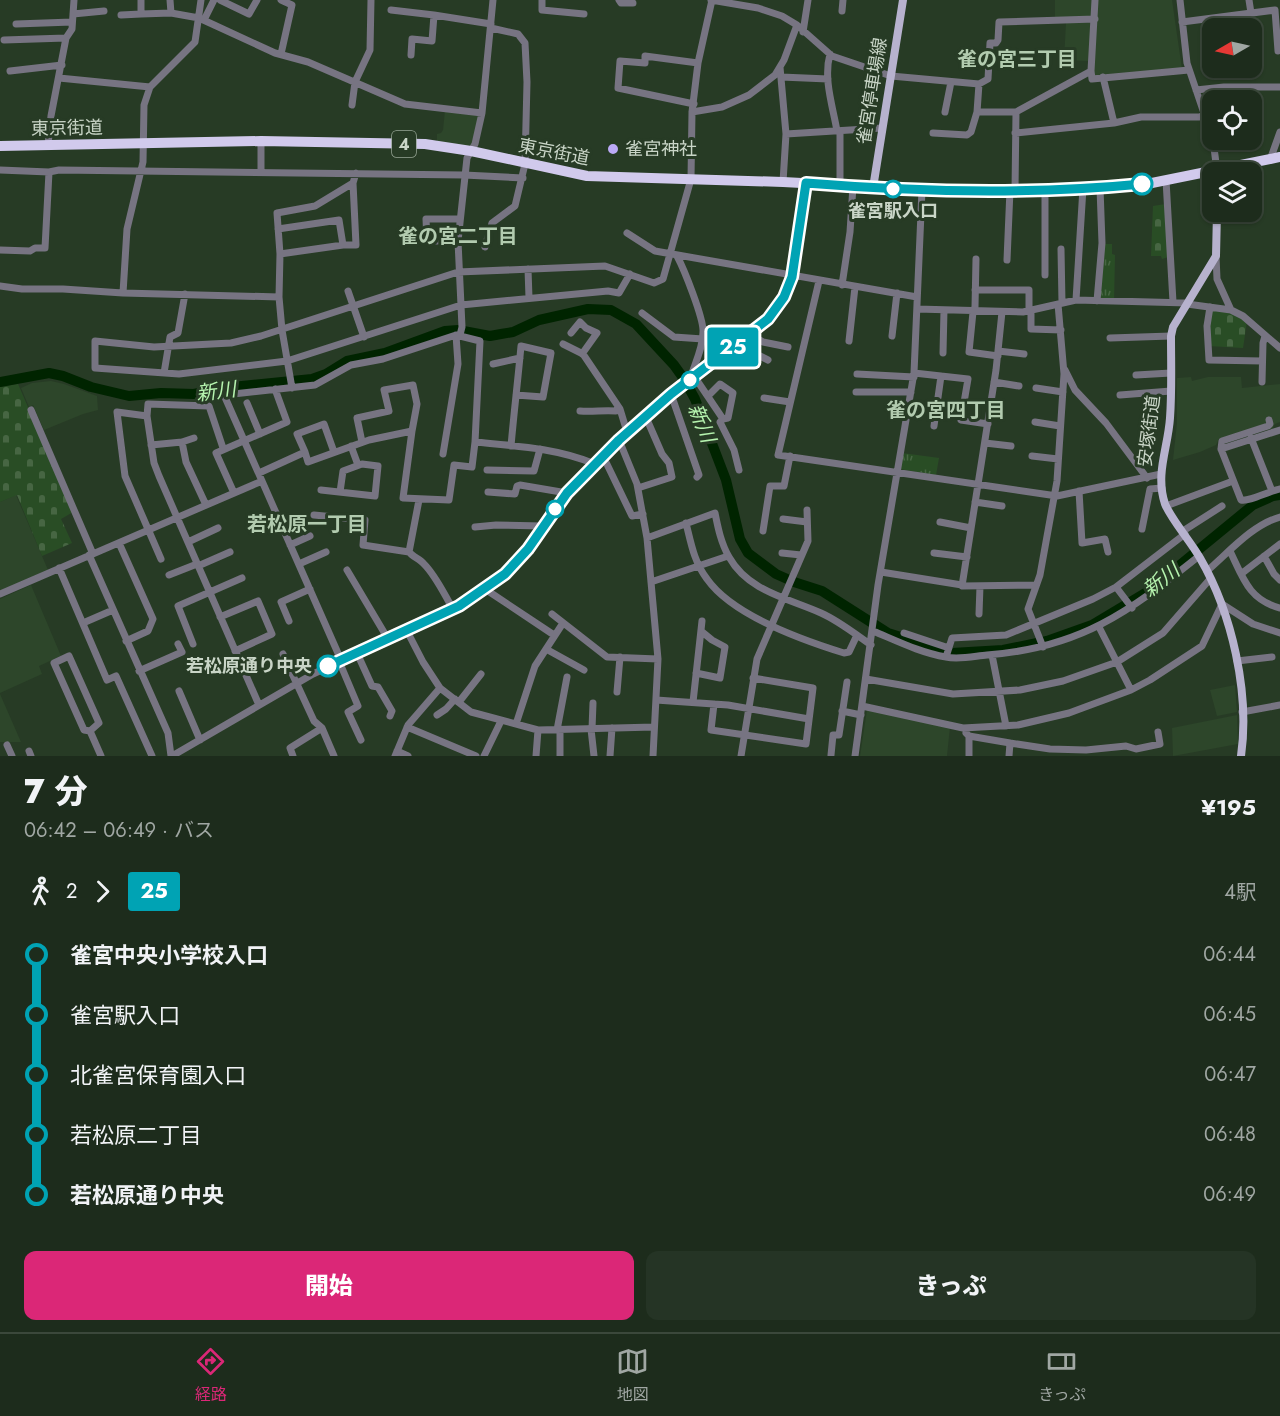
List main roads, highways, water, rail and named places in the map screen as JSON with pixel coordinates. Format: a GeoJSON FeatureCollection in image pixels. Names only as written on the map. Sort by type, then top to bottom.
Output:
{"type":"FeatureCollection","features":[{"type":"Feature","properties":{"kind":"highway","name":"東京街道"},"geometry":{"type":"LineString","coordinates":[[0,146],[261,141],[425,144],[471,151],[587,176],[783,182],[922,190],[1100,188],[1202,174]]}},
{"type":"Feature","properties":{"kind":"highway","name":"東京街道"},"geometry":{"type":"LineString","coordinates":[[1258,162],[1275,158]]}},
{"type":"Feature","properties":{"kind":"main road","name":"雀宮停車場線"},"geometry":{"type":"LineString","coordinates":[[873,188],[903,0]]}},
{"type":"Feature","properties":{"kind":"main road","name":"安塚街道"},"geometry":{"type":"LineString","coordinates":[[1217,222],[1216,256],[1176,320],[1172,336],[1170,426],[1161,474],[1161,488],[1166,506],[1197,553],[1222,604],[1237,661],[1242,712],[1241,756]]}},
{"type":"Feature","properties":{"kind":"waterway","name":"新川"},"geometry":{"type":"LineString","coordinates":[[0,382],[49,373],[91,387],[129,396],[161,393],[194,394],[222,388],[312,379],[326,374],[347,361],[385,353],[445,331],[458,330],[490,336],[513,332],[539,320],[588,309],[611,310],[636,324],[684,379],[695,399],[726,480],[740,539],[748,553],[776,574],[822,591],[888,633],[952,653],[1003,650],[1047,641],[1092,625],[1147,592],[1253,505],[1280,495]]}},
{"type":"Feature","properties":{"kind":"place","name":"雀宮神社"},"geometry":{"type":"Point","coordinates":[613,149]}},
{"type":"Feature","properties":{"kind":"place","name":"雀宮駅入口"},"geometry":{"type":"Point","coordinates":[893,189]}},
{"type":"Feature","properties":{"kind":"place","name":"若松原通り中央"},"geometry":{"type":"Point","coordinates":[328,666]}},
{"type":"Feature","properties":{"kind":"district","name":"雀の宮三丁目"},"geometry":{"type":"Point","coordinates":[1017,59]}},
{"type":"Feature","properties":{"kind":"district","name":"雀の宮二丁目"},"geometry":{"type":"Point","coordinates":[458,236]}},
{"type":"Feature","properties":{"kind":"district","name":"雀の宮四丁目"},"geometry":{"type":"Point","coordinates":[946,410]}},
{"type":"Feature","properties":{"kind":"district","name":"若松原一丁目"},"geometry":{"type":"Point","coordinates":[307,524]}}]}
